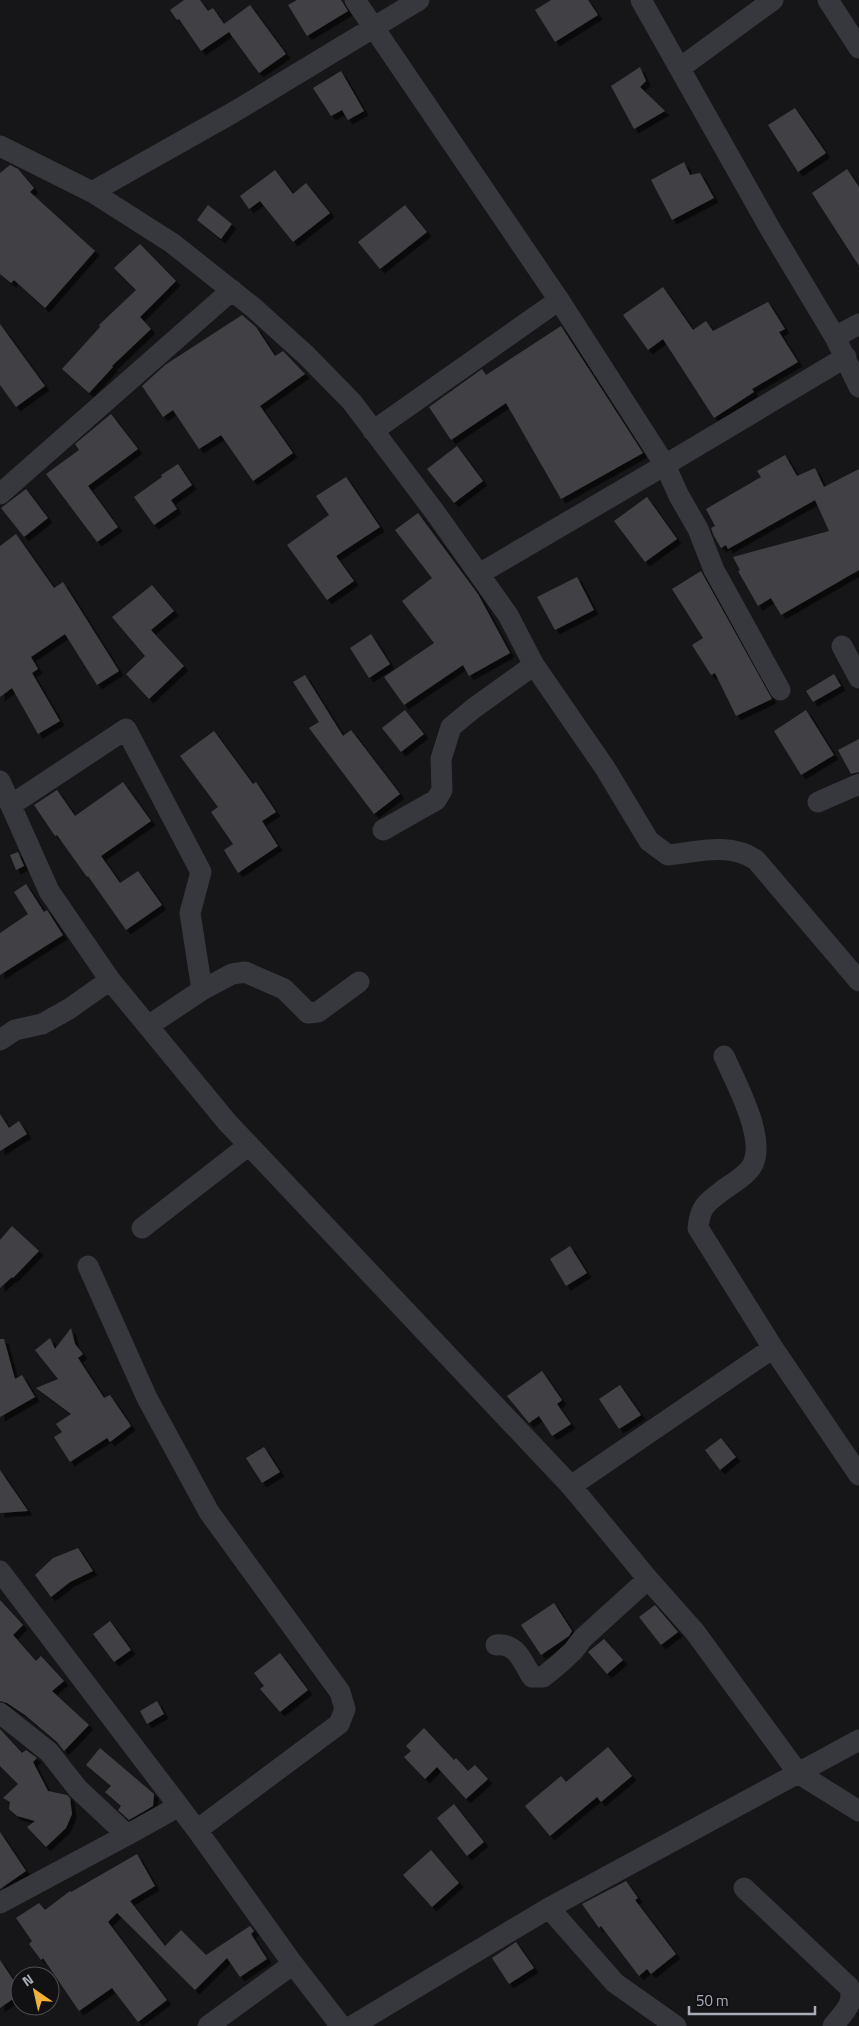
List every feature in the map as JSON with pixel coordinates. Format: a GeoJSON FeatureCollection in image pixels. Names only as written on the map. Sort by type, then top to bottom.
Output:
{"type":"FeatureCollection","features":[{"type":"Feature","properties":{"kind":"street"},"geometry":{"type":"LineString","coordinates":[[355,0],[559,300],[665,465],[679,496],[698,529],[714,570],[780,690]]}},
{"type":"Feature","properties":{"kind":"street"},"geometry":{"type":"LineString","coordinates":[[92,192],[234,112],[419,0]]}},
{"type":"Feature","properties":{"kind":"street"},"geometry":{"type":"LineString","coordinates":[[641,0],[772,232],[835,337],[859,387]]}},
{"type":"Feature","properties":{"kind":"street"},"geometry":{"type":"LineString","coordinates":[[680,68],[773,0]]}},
{"type":"Feature","properties":{"kind":"street"},"geometry":{"type":"LineString","coordinates":[[828,0],[859,48]]}},
{"type":"Feature","properties":{"kind":"street"},"geometry":{"type":"LineString","coordinates":[[0,146],[92,192],[172,243],[254,308],[306,355],[352,402],[480,574],[508,614],[534,665],[605,768],[649,842],[668,855],[722,849],[745,852],[756,860],[859,981]]}},
{"type":"Feature","properties":{"kind":"street"},"geometry":{"type":"LineString","coordinates":[[0,494],[232,290]]}},
{"type":"Feature","properties":{"kind":"street"},"geometry":{"type":"LineString","coordinates":[[374,431],[559,300]]}},
{"type":"Feature","properties":{"kind":"street"},"geometry":{"type":"LineString","coordinates":[[835,337],[859,324]]}},
{"type":"Feature","properties":{"kind":"street"},"geometry":{"type":"LineString","coordinates":[[480,574],[846,357]]}},
{"type":"Feature","properties":{"kind":"street"},"geometry":{"type":"LineString","coordinates":[[842,646],[859,678]]}},
{"type":"Feature","properties":{"kind":"street"},"geometry":{"type":"LineString","coordinates":[[383,830],[436,800],[442,790],[441,759],[451,727],[534,665]]}},
{"type":"Feature","properties":{"kind":"street"},"geometry":{"type":"LineString","coordinates":[[11,805],[126,730],[201,872],[190,913],[202,990]]}},
{"type":"Feature","properties":{"kind":"street"},"geometry":{"type":"LineString","coordinates":[[0,781],[49,891],[110,980],[227,1122],[571,1486],[648,1579],[695,1632],[798,1773],[859,1811]]}},
{"type":"Feature","properties":{"kind":"street"},"geometry":{"type":"LineString","coordinates":[[818,802],[859,784]]}},
{"type":"Feature","properties":{"kind":"street"},"geometry":{"type":"LineString","coordinates":[[148,1026],[202,990],[232,974],[245,972],[284,989],[308,1013],[318,1012],[359,982]]}},
{"type":"Feature","properties":{"kind":"street"},"geometry":{"type":"LineString","coordinates":[[0,1040],[15,1030],[42,1024],[68,1009],[110,980]]}},
{"type":"Feature","properties":{"kind":"street"},"geometry":{"type":"LineString","coordinates":[[724,1056],[752,1120],[756,1156],[753,1165],[742,1176],[706,1204],[700,1213],[698,1228],[773,1348],[859,1475]]}},
{"type":"Feature","properties":{"kind":"street"},"geometry":{"type":"LineString","coordinates":[[142,1228],[249,1145]]}},
{"type":"Feature","properties":{"kind":"street"},"geometry":{"type":"LineString","coordinates":[[88,1266],[147,1398],[209,1512],[340,1692],[345,1709],[339,1724],[197,1830]]}},
{"type":"Feature","properties":{"kind":"street"},"geometry":{"type":"LineString","coordinates":[[571,1486],[773,1348]]}},
{"type":"Feature","properties":{"kind":"street"},"geometry":{"type":"LineString","coordinates":[[0,1571],[197,1830],[293,1964],[341,2026]]}},
{"type":"Feature","properties":{"kind":"street"},"geometry":{"type":"LineString","coordinates":[[496,1645],[504,1644],[514,1648],[532,1677],[543,1677],[648,1579]]}},
{"type":"Feature","properties":{"kind":"street"},"geometry":{"type":"LineString","coordinates":[[0,1713],[49,1752],[78,1789],[127,1836]]}},
{"type":"Feature","properties":{"kind":"street"},"geometry":{"type":"LineString","coordinates":[[352,2026],[550,1908],[859,1740]]}},
{"type":"Feature","properties":{"kind":"street"},"geometry":{"type":"LineString","coordinates":[[0,1904],[179,1806]]}},
{"type":"Feature","properties":{"kind":"street"},"geometry":{"type":"LineString","coordinates":[[744,1888],[849,1987],[852,1995],[850,2004],[833,2026]]}},
{"type":"Feature","properties":{"kind":"street"},"geometry":{"type":"LineString","coordinates":[[550,1908],[615,1983],[676,2026]]}},
{"type":"Feature","properties":{"kind":"street"},"geometry":{"type":"LineString","coordinates":[[208,2026],[293,1964]]}},
{"type":"Feature","properties":{"kind":"building"},"geometry":{"type":"Polygon","coordinates":[[[184,0],[200,0],[208,11],[213,8],[224,24],[250,5],[286,54],[259,73],[229,32],[201,51],[179,19],[177,20],[170,10],[184,0]]]}},
{"type":"Feature","properties":{"kind":"building"},"geometry":{"type":"Polygon","coordinates":[[[297,0],[341,0],[348,11],[307,36],[288,5],[297,0]]]}},
{"type":"Feature","properties":{"kind":"building"},"geometry":{"type":"Polygon","coordinates":[[[551,0],[588,0],[598,15],[555,42],[535,10],[551,0]]]}},
{"type":"Feature","properties":{"kind":"building"},"geometry":{"type":"Polygon","coordinates":[[[640,67],[646,81],[640,87],[665,111],[634,129],[611,86],[640,67]]]}},
{"type":"Feature","properties":{"kind":"building"},"geometry":{"type":"Polygon","coordinates":[[[341,71],[364,111],[348,120],[342,110],[331,116],[313,88],[341,71]]]}},
{"type":"Feature","properties":{"kind":"building"},"geometry":{"type":"Polygon","coordinates":[[[795,108],[826,153],[798,172],[768,125],[795,108]]]}},
{"type":"Feature","properties":{"kind":"building"},"geometry":{"type":"Polygon","coordinates":[[[684,162],[690,175],[700,173],[714,198],[672,220],[651,180],[684,162]]]}},
{"type":"Feature","properties":{"kind":"building"},"geometry":{"type":"Polygon","coordinates":[[[10,165],[18,169],[34,188],[30,192],[95,251],[45,308],[14,280],[11,283],[0,274],[0,173],[10,165]]]}},
{"type":"Feature","properties":{"kind":"building"},"geometry":{"type":"Polygon","coordinates":[[[847,169],[859,187],[859,266],[812,193],[847,169]]]}},
{"type":"Feature","properties":{"kind":"building"},"geometry":{"type":"Polygon","coordinates":[[[275,170],[293,194],[306,183],[330,213],[293,242],[260,201],[249,209],[240,196],[275,170]]]}},
{"type":"Feature","properties":{"kind":"building"},"geometry":{"type":"Polygon","coordinates":[[[208,205],[232,224],[221,239],[197,220],[208,205]]]}},
{"type":"Feature","properties":{"kind":"building"},"geometry":{"type":"Polygon","coordinates":[[[405,205],[427,232],[380,269],[358,242],[405,205]]]}},
{"type":"Feature","properties":{"kind":"building"},"geometry":{"type":"Polygon","coordinates":[[[140,244],[176,281],[140,317],[151,329],[112,366],[89,393],[62,369],[100,327],[99,325],[136,290],[114,268],[140,244]]]}},
{"type":"Feature","properties":{"kind":"building"},"geometry":{"type":"Polygon","coordinates":[[[663,287],[693,330],[706,321],[713,331],[768,302],[785,329],[779,332],[798,362],[752,389],[754,392],[714,418],[663,339],[648,350],[623,315],[663,287]]]}},
{"type":"Feature","properties":{"kind":"building"},"geometry":{"type":"Polygon","coordinates":[[[242,315],[256,327],[275,356],[283,351],[305,374],[260,406],[293,453],[253,481],[221,435],[199,449],[173,410],[163,417],[142,386],[165,365],[242,315]]]}},
{"type":"Feature","properties":{"kind":"building"},"geometry":{"type":"Polygon","coordinates":[[[0,324],[45,386],[16,407],[0,385],[0,324]]]}},
{"type":"Feature","properties":{"kind":"building"},"geometry":{"type":"Polygon","coordinates":[[[561,326],[643,453],[561,499],[506,403],[451,440],[429,407],[482,369],[486,375],[561,326]]]}},
{"type":"Feature","properties":{"kind":"building"},"geometry":{"type":"Polygon","coordinates":[[[111,414],[138,449],[88,486],[118,527],[97,542],[46,474],[79,450],[75,444],[111,414]]]}},
{"type":"Feature","properties":{"kind":"building"},"geometry":{"type":"Polygon","coordinates":[[[457,446],[483,481],[454,503],[427,469],[457,446]]]}},
{"type":"Feature","properties":{"kind":"building"},"geometry":{"type":"Polygon","coordinates":[[[785,455],[797,476],[815,468],[824,487],[859,469],[859,570],[781,615],[771,598],[758,606],[738,571],[740,570],[733,557],[829,531],[815,500],[728,549],[726,545],[721,548],[714,536],[711,528],[715,526],[706,509],[761,477],[757,471],[785,455]]]}},
{"type":"Feature","properties":{"kind":"building"},"geometry":{"type":"Polygon","coordinates":[[[178,464],[192,485],[171,500],[177,509],[154,525],[134,497],[178,464]]]}},
{"type":"Feature","properties":{"kind":"building"},"geometry":{"type":"Polygon","coordinates":[[[346,477],[380,527],[336,556],[354,581],[327,600],[287,545],[329,515],[316,496],[346,477]]]}},
{"type":"Feature","properties":{"kind":"building"},"geometry":{"type":"Polygon","coordinates":[[[26,489],[48,518],[24,537],[1,508],[26,489]]]}},
{"type":"Feature","properties":{"kind":"building"},"geometry":{"type":"Polygon","coordinates":[[[647,497],[677,539],[645,562],[614,521],[647,497]]]}},
{"type":"Feature","properties":{"kind":"building"},"geometry":{"type":"Polygon","coordinates":[[[418,513],[478,594],[510,653],[469,676],[463,665],[404,705],[384,677],[434,643],[402,601],[432,578],[395,530],[418,513]]]}},
{"type":"Feature","properties":{"kind":"building"},"geometry":{"type":"Polygon","coordinates":[[[16,534],[54,588],[63,582],[119,671],[97,685],[65,634],[31,657],[38,669],[32,673],[60,721],[38,734],[12,688],[0,697],[0,546],[16,534]]]}},
{"type":"Feature","properties":{"kind":"building"},"geometry":{"type":"Polygon","coordinates":[[[701,571],[772,699],[736,716],[715,673],[711,675],[692,645],[703,638],[672,589],[701,571]]]}},
{"type":"Feature","properties":{"kind":"building"},"geometry":{"type":"Polygon","coordinates":[[[577,577],[594,610],[555,630],[537,597],[577,577]]]}},
{"type":"Feature","properties":{"kind":"building"},"geometry":{"type":"Polygon","coordinates":[[[152,585],[174,611],[151,630],[184,666],[149,699],[126,674],[145,656],[112,617],[152,585]]]}},
{"type":"Feature","properties":{"kind":"building"},"geometry":{"type":"Polygon","coordinates":[[[371,634],[390,664],[369,678],[350,648],[371,634]]]}},
{"type":"Feature","properties":{"kind":"building"},"geometry":{"type":"Polygon","coordinates":[[[834,674],[841,686],[813,702],[806,691],[834,674]]]}},
{"type":"Feature","properties":{"kind":"building"},"geometry":{"type":"Polygon","coordinates":[[[305,675],[343,736],[351,730],[400,794],[374,814],[309,728],[319,722],[293,682],[305,675]]]}},
{"type":"Feature","properties":{"kind":"building"},"geometry":{"type":"Polygon","coordinates":[[[405,710],[424,734],[401,752],[382,728],[405,710]]]}},
{"type":"Feature","properties":{"kind":"building"},"geometry":{"type":"Polygon","coordinates":[[[806,710],[834,755],[801,775],[774,731],[806,710]]]}},
{"type":"Feature","properties":{"kind":"building"},"geometry":{"type":"Polygon","coordinates":[[[214,731],[253,784],[256,782],[276,812],[262,821],[278,846],[238,873],[224,850],[233,844],[211,812],[218,807],[180,756],[214,731]]]}},
{"type":"Feature","properties":{"kind":"building"},"geometry":{"type":"Polygon","coordinates":[[[859,739],[859,772],[851,774],[838,750],[859,739]]]}},
{"type":"Feature","properties":{"kind":"building"},"geometry":{"type":"Polygon","coordinates":[[[123,782],[151,821],[101,856],[120,883],[138,871],[162,905],[126,930],[34,805],[57,790],[75,816],[123,782]]]}},
{"type":"Feature","properties":{"kind":"building"},"geometry":{"type":"Polygon","coordinates":[[[18,852],[24,866],[16,870],[10,855],[18,852]]]}},
{"type":"Feature","properties":{"kind":"building"},"geometry":{"type":"Polygon","coordinates":[[[26,884],[44,912],[47,910],[63,935],[0,975],[0,933],[28,914],[14,892],[26,884]]]}},
{"type":"Feature","properties":{"kind":"building"},"geometry":{"type":"Polygon","coordinates":[[[0,1114],[9,1128],[19,1121],[27,1134],[0,1151],[0,1114]]]}},
{"type":"Feature","properties":{"kind":"building"},"geometry":{"type":"Polygon","coordinates":[[[12,1226],[39,1251],[13,1278],[0,1288],[0,1240],[12,1226]]]}},
{"type":"Feature","properties":{"kind":"building"},"geometry":{"type":"Polygon","coordinates":[[[570,1246],[587,1273],[566,1286],[550,1259],[570,1246]]]}},
{"type":"Feature","properties":{"kind":"building"},"geometry":{"type":"Polygon","coordinates":[[[71,1328],[75,1344],[83,1354],[78,1358],[104,1398],[110,1395],[131,1426],[110,1442],[107,1438],[70,1462],[54,1437],[62,1432],[56,1424],[71,1414],[36,1388],[58,1379],[35,1350],[50,1338],[55,1349],[71,1328]]]}},
{"type":"Feature","properties":{"kind":"building"},"geometry":{"type":"Polygon","coordinates":[[[0,1339],[4,1339],[15,1379],[22,1375],[35,1397],[0,1417],[0,1339]]]}},
{"type":"Feature","properties":{"kind":"building"},"geometry":{"type":"Polygon","coordinates":[[[542,1371],[562,1400],[557,1404],[571,1424],[552,1436],[539,1416],[529,1423],[507,1396],[542,1371]]]}},
{"type":"Feature","properties":{"kind":"building"},"geometry":{"type":"Polygon","coordinates":[[[620,1385],[641,1415],[619,1429],[599,1399],[620,1385]]]}},
{"type":"Feature","properties":{"kind":"building"},"geometry":{"type":"Polygon","coordinates":[[[721,1438],[736,1457],[720,1470],[705,1450],[721,1438]]]}},
{"type":"Feature","properties":{"kind":"building"},"geometry":{"type":"Polygon","coordinates":[[[264,1447],[280,1472],[262,1483],[246,1458],[264,1447]]]}},
{"type":"Feature","properties":{"kind":"building"},"geometry":{"type":"Polygon","coordinates":[[[0,1470],[28,1511],[0,1513],[0,1470]]]}},
{"type":"Feature","properties":{"kind":"building"},"geometry":{"type":"Polygon","coordinates":[[[78,1548],[93,1571],[70,1582],[51,1597],[35,1575],[53,1558],[78,1548]]]}},
{"type":"Feature","properties":{"kind":"building"},"geometry":{"type":"Polygon","coordinates":[[[0,1600],[23,1625],[13,1635],[36,1661],[41,1656],[64,1681],[52,1691],[89,1725],[64,1751],[57,1742],[25,1715],[7,1703],[0,1701],[0,1600]]]}},
{"type":"Feature","properties":{"kind":"building"},"geometry":{"type":"Polygon","coordinates":[[[554,1603],[572,1631],[569,1636],[541,1655],[521,1625],[554,1603]]]}},
{"type":"Feature","properties":{"kind":"building"},"geometry":{"type":"Polygon","coordinates":[[[655,1605],[678,1632],[661,1645],[639,1617],[655,1605]]]}},
{"type":"Feature","properties":{"kind":"building"},"geometry":{"type":"Polygon","coordinates":[[[110,1621],[131,1650],[114,1662],[93,1634],[110,1621]]]}},
{"type":"Feature","properties":{"kind":"building"},"geometry":{"type":"Polygon","coordinates":[[[604,1639],[623,1660],[607,1674],[588,1652],[604,1639]]]}},
{"type":"Feature","properties":{"kind":"building"},"geometry":{"type":"Polygon","coordinates":[[[280,1653],[308,1690],[280,1712],[260,1689],[264,1686],[254,1673],[280,1653]]]}},
{"type":"Feature","properties":{"kind":"building"},"geometry":{"type":"Polygon","coordinates":[[[157,1701],[164,1714],[147,1724],[140,1711],[157,1701]]]}},
{"type":"Feature","properties":{"kind":"building"},"geometry":{"type":"Polygon","coordinates":[[[424,1728],[454,1760],[456,1758],[468,1771],[475,1765],[488,1779],[466,1799],[437,1767],[425,1779],[404,1757],[411,1751],[406,1746],[424,1728]]]}},
{"type":"Feature","properties":{"kind":"building"},"geometry":{"type":"Polygon","coordinates":[[[0,1729],[22,1753],[26,1750],[37,1758],[33,1762],[48,1791],[67,1795],[70,1798],[72,1814],[66,1828],[46,1847],[27,1827],[35,1821],[17,1816],[9,1809],[10,1802],[3,1798],[18,1784],[0,1766],[0,1729]]]}},
{"type":"Feature","properties":{"kind":"building"},"geometry":{"type":"Polygon","coordinates":[[[608,1747],[632,1776],[601,1802],[597,1797],[550,1836],[525,1806],[561,1776],[566,1782],[608,1747]]]}},
{"type":"Feature","properties":{"kind":"building"},"geometry":{"type":"Polygon","coordinates":[[[100,1748],[154,1794],[153,1806],[129,1820],[118,1810],[121,1806],[105,1792],[111,1786],[86,1765],[100,1748]]]}},
{"type":"Feature","properties":{"kind":"building"},"geometry":{"type":"Polygon","coordinates":[[[454,1804],[484,1842],[467,1856],[437,1818],[454,1804]]]}},
{"type":"Feature","properties":{"kind":"building"},"geometry":{"type":"Polygon","coordinates":[[[0,1832],[26,1871],[0,1889],[0,1832]]]}},
{"type":"Feature","properties":{"kind":"building"},"geometry":{"type":"Polygon","coordinates":[[[431,1850],[459,1883],[432,1907],[403,1875],[431,1850]]]}},
{"type":"Feature","properties":{"kind":"building"},"geometry":{"type":"Polygon","coordinates":[[[137,1854],[155,1886],[130,1901],[165,1946],[181,1930],[206,1955],[250,1926],[254,1931],[251,1934],[267,1959],[240,1977],[227,1958],[195,1990],[117,1913],[108,1922],[167,2000],[138,2022],[112,1988],[79,2011],[60,1983],[60,1966],[48,1966],[43,1958],[41,1960],[29,1944],[32,1941],[16,1918],[39,1903],[45,1910],[71,1892],[137,1854]]]}},
{"type":"Feature","properties":{"kind":"building"},"geometry":{"type":"Polygon","coordinates":[[[626,1881],[638,1898],[635,1900],[676,1954],[651,1974],[647,1969],[639,1976],[601,1926],[599,1928],[582,1904],[626,1881]]]}},
{"type":"Feature","properties":{"kind":"building"},"geometry":{"type":"Polygon","coordinates":[[[516,1942],[534,1968],[509,1984],[492,1958],[516,1942]]]}},
{"type":"Feature","properties":{"kind":"building"},"geometry":{"type":"Polygon","coordinates":[[[0,1960],[10,1975],[10,2001],[0,2008],[0,1960]]]}}]}
